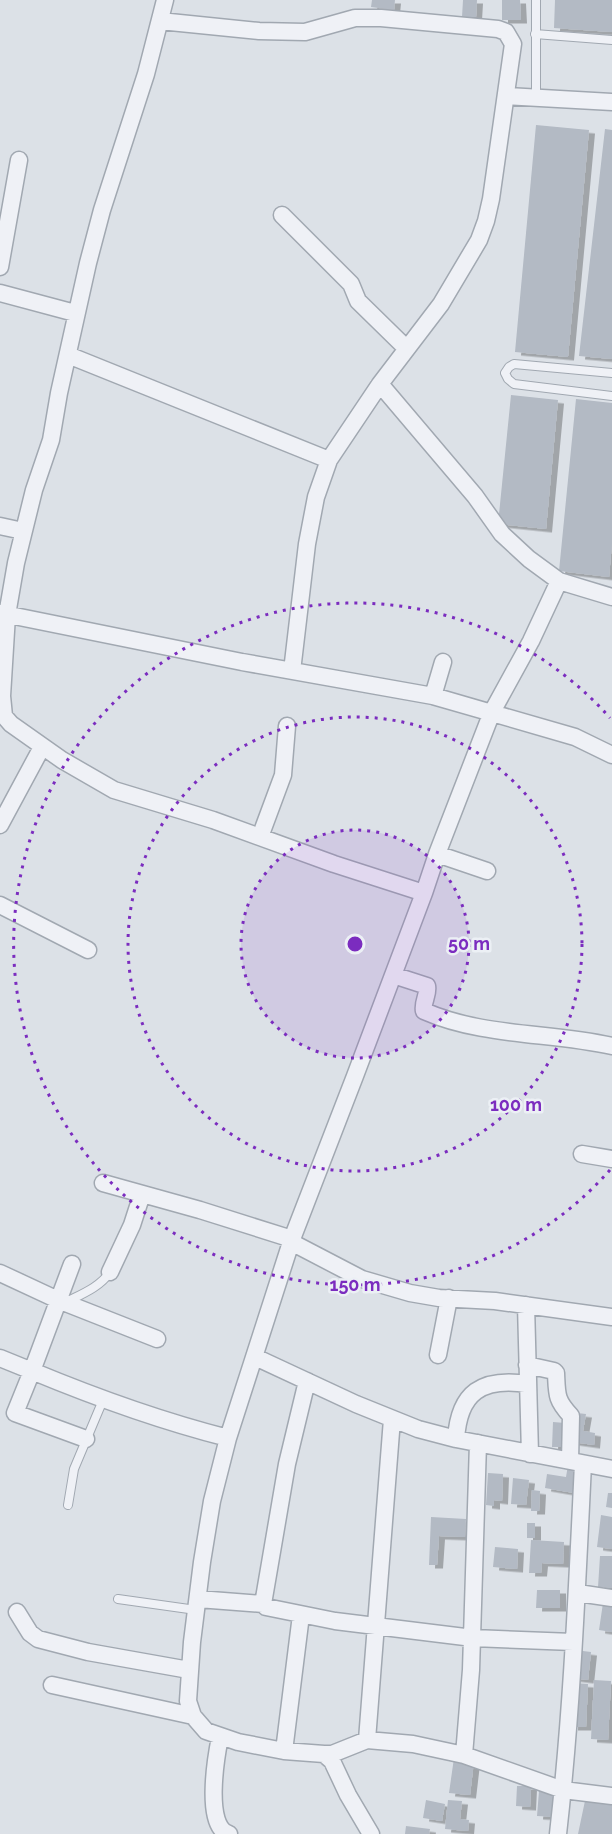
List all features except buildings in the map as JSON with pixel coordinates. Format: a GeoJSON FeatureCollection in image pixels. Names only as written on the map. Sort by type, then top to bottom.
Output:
{"type":"FeatureCollection","features":[{"type":"Feature","properties":{"kind":"street"},"geometry":{"type":"LineString","coordinates":[[165,0],[134,117],[102,210],[75,313],[51,440],[34,490],[3,614],[2,696],[4,716],[42,747],[114,790],[424,893]]}},
{"type":"Feature","properties":{"kind":"street"},"geometry":{"type":"LineString","coordinates":[[160,21],[305,33],[356,18],[381,18],[498,29],[506,32],[513,44],[486,221],[479,240],[441,304],[380,384],[329,460],[316,497],[307,543],[292,671]]}},
{"type":"Feature","properties":{"kind":"street"},"geometry":{"type":"LineString","coordinates":[[506,96],[612,102]]}},
{"type":"Feature","properties":{"kind":"street"},"geometry":{"type":"LineString","coordinates":[[0,267],[7,184],[19,160]]}},
{"type":"Feature","properties":{"kind":"street"},"geometry":{"type":"LineString","coordinates":[[282,215],[345,278],[358,301],[406,348]]}},
{"type":"Feature","properties":{"kind":"street"},"geometry":{"type":"LineString","coordinates":[[0,293],[75,313]]}},
{"type":"Feature","properties":{"kind":"street"},"geometry":{"type":"LineString","coordinates":[[68,355],[329,460]]}},
{"type":"Feature","properties":{"kind":"street"},"geometry":{"type":"LineString","coordinates":[[380,384],[475,496],[502,534],[529,559],[559,581],[612,597]]}},
{"type":"Feature","properties":{"kind":"street"},"geometry":{"type":"LineString","coordinates":[[0,526],[23,531]]}},
{"type":"Feature","properties":{"kind":"street"},"geometry":{"type":"LineString","coordinates":[[559,581],[531,641],[492,712],[291,1241],[228,1438],[208,1522],[189,1670],[188,1701],[193,1716],[206,1731],[220,1737],[284,1751],[324,1754],[332,1754],[367,1740],[413,1744],[464,1755],[563,1790],[612,1796]]}},
{"type":"Feature","properties":{"kind":"street"},"geometry":{"type":"LineString","coordinates":[[3,614],[292,671],[433,696],[575,737],[612,755]]}},
{"type":"Feature","properties":{"kind":"street"},"geometry":{"type":"LineString","coordinates":[[433,696],[443,662]]}},
{"type":"Feature","properties":{"kind":"street"},"geometry":{"type":"LineString","coordinates":[[260,837],[283,775],[287,726]]}},
{"type":"Feature","properties":{"kind":"street"},"geometry":{"type":"LineString","coordinates":[[0,825],[42,747]]}},
{"type":"Feature","properties":{"kind":"street"},"geometry":{"type":"LineString","coordinates":[[437,854],[487,871]]}},
{"type":"Feature","properties":{"kind":"street"},"geometry":{"type":"LineString","coordinates":[[0,905],[88,950]]}},
{"type":"Feature","properties":{"kind":"street"},"geometry":{"type":"LineString","coordinates":[[393,975],[427,986],[423,1007],[424,1011],[431,1014],[462,1024],[504,1032],[588,1041],[612,1046]]}},
{"type":"Feature","properties":{"kind":"street"},"geometry":{"type":"LineString","coordinates":[[582,1154],[612,1159]]}},
{"type":"Feature","properties":{"kind":"street"},"geometry":{"type":"LineString","coordinates":[[103,1183],[291,1241],[349,1273],[381,1286],[411,1293],[612,1317]]}},
{"type":"Feature","properties":{"kind":"street"},"geometry":{"type":"LineString","coordinates":[[110,1272],[132,1225],[142,1194]]}},
{"type":"Feature","properties":{"kind":"street"},"geometry":{"type":"LineString","coordinates":[[72,1264],[62,1301],[14,1416],[86,1439]]}},
{"type":"Feature","properties":{"kind":"street"},"geometry":{"type":"LineString","coordinates":[[0,1273],[157,1339]]}},
{"type":"Feature","properties":{"kind":"street"},"geometry":{"type":"LineString","coordinates":[[438,1355],[449,1298]]}},
{"type":"Feature","properties":{"kind":"street"},"geometry":{"type":"LineString","coordinates":[[526,1305],[530,1454]]}},
{"type":"Feature","properties":{"kind":"street"},"geometry":{"type":"LineString","coordinates":[[255,1357],[417,1429],[456,1439],[612,1469]]}},
{"type":"Feature","properties":{"kind":"street"},"geometry":{"type":"LineString","coordinates":[[0,1358],[103,1400],[171,1424],[228,1438]]}},
{"type":"Feature","properties":{"kind":"street"},"geometry":{"type":"LineString","coordinates":[[527,1365],[554,1371],[556,1395],[561,1407],[571,1416],[576,1462],[578,1593],[558,1834]]}},
{"type":"Feature","properties":{"kind":"street"},"geometry":{"type":"LineString","coordinates":[[263,1604],[287,1464],[307,1381]]}},
{"type":"Feature","properties":{"kind":"street"},"geometry":{"type":"LineString","coordinates":[[456,1439],[460,1410],[470,1395],[495,1382],[528,1384]]}},
{"type":"Feature","properties":{"kind":"street"},"geometry":{"type":"LineString","coordinates":[[367,1740],[392,1419]]}},
{"type":"Feature","properties":{"kind":"street"},"geometry":{"type":"LineString","coordinates":[[464,1755],[472,1638],[478,1443]]}},
{"type":"Feature","properties":{"kind":"street"},"geometry":{"type":"LineString","coordinates":[[578,1593],[612,1598]]}},
{"type":"Feature","properties":{"kind":"street"},"geometry":{"type":"LineString","coordinates":[[197,1604],[263,1604],[266,1607],[301,1615],[472,1638],[573,1642]]}},
{"type":"Feature","properties":{"kind":"street"},"geometry":{"type":"LineString","coordinates":[[17,1612],[30,1633],[38,1639],[88,1652],[189,1670]]}},
{"type":"Feature","properties":{"kind":"street"},"geometry":{"type":"LineString","coordinates":[[284,1751],[301,1615]]}},
{"type":"Feature","properties":{"kind":"street"},"geometry":{"type":"LineString","coordinates":[[52,1685],[193,1716]]}},
{"type":"Feature","properties":{"kind":"street"},"geometry":{"type":"LineString","coordinates":[[220,1737],[215,1762],[214,1808],[218,1826],[229,1834]]}},
{"type":"Feature","properties":{"kind":"street"},"geometry":{"type":"LineString","coordinates":[[324,1754],[332,1761],[348,1795],[371,1834]]}},
{"type":"Feature","properties":{"kind":"lane"},"geometry":{"type":"LineString","coordinates":[[536,0],[536,98]]}},
{"type":"Feature","properties":{"kind":"lane"},"geometry":{"type":"LineString","coordinates":[[535,34],[612,40]]}},
{"type":"Feature","properties":{"kind":"lane"},"geometry":{"type":"LineString","coordinates":[[612,373],[514,364],[508,367],[506,373],[508,379],[514,384],[612,396]]}},
{"type":"Feature","properties":{"kind":"lane"},"geometry":{"type":"LineString","coordinates":[[62,1301],[96,1286],[110,1272]]}},
{"type":"Feature","properties":{"kind":"lane"},"geometry":{"type":"LineString","coordinates":[[68,1505],[74,1469],[103,1400]]}},
{"type":"Feature","properties":{"kind":"lane"},"geometry":{"type":"LineString","coordinates":[[118,1599],[197,1604]]}}]}
